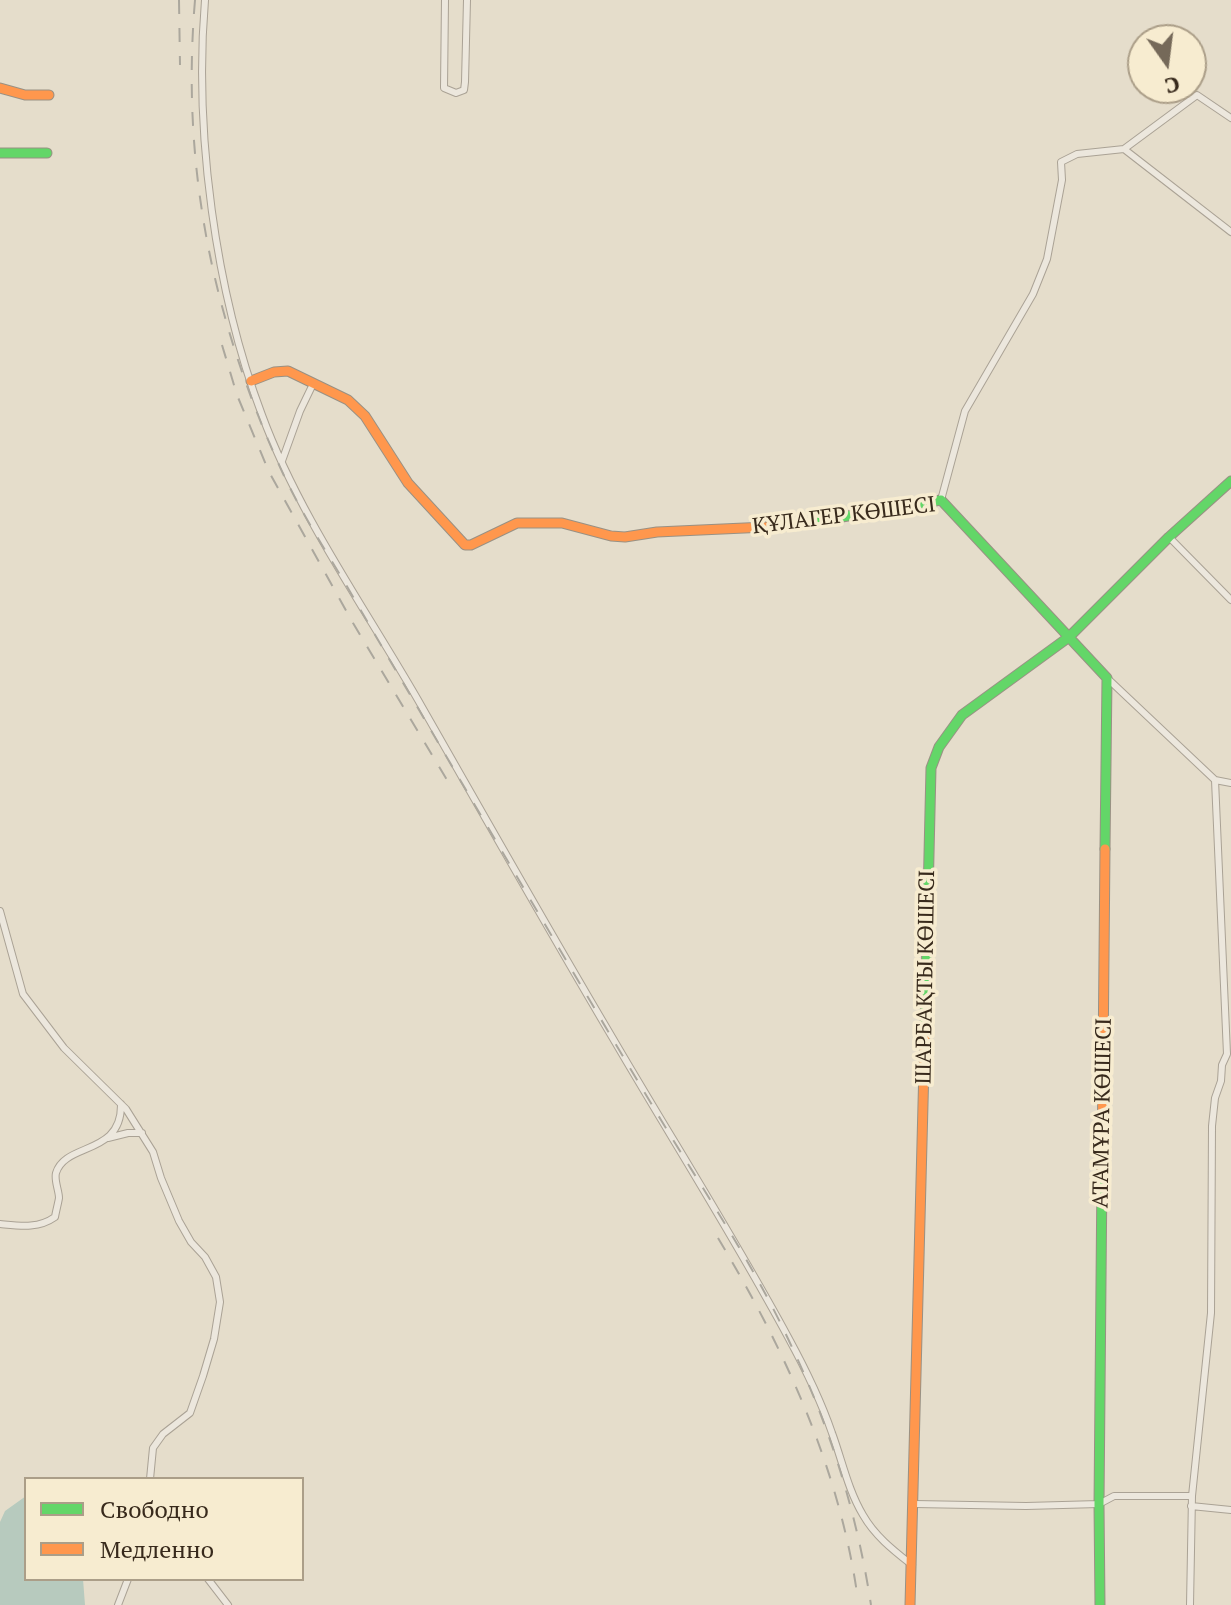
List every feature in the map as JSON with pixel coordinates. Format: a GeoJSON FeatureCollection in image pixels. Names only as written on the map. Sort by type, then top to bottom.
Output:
{"type":"FeatureCollection","features":[{"type":"Feature","properties":{"kind":"street"},"geometry":{"type":"LineString","coordinates":[[205,0],[202,67],[210,197],[236,331],[261,414],[282,461],[325,543],[607,1029],[752,1270],[815,1386],[863,1517],[882,1541],[912,1565]]}},
{"type":"Feature","properties":{"kind":"street"},"geometry":{"type":"LineString","coordinates":[[445,0],[444,88],[456,93],[464,90],[467,0]]}},
{"type":"Feature","properties":{"kind":"street"},"geometry":{"type":"LineString","coordinates":[[0,88],[25,95]]}},
{"type":"Feature","properties":{"kind":"street"},"geometry":{"type":"LineString","coordinates":[[0,95],[49,95]]}},
{"type":"Feature","properties":{"kind":"street"},"geometry":{"type":"LineString","coordinates":[[941,500],[965,411],[1033,294],[1047,259],[1062,180],[1061,162],[1077,154],[1124,149],[1197,95],[1231,118]]}},
{"type":"Feature","properties":{"kind":"street"},"geometry":{"type":"LineString","coordinates":[[1124,149],[1231,232]]}},
{"type":"Feature","properties":{"kind":"street"},"geometry":{"type":"LineString","coordinates":[[0,156],[47,153]]}},
{"type":"Feature","properties":{"kind":"street"},"geometry":{"type":"LineString","coordinates":[[251,381],[274,372],[288,371],[313,384],[282,461]]}},
{"type":"Feature","properties":{"kind":"street","name":"ҚҰЛАГЕР КӨШЕСІ"},"geometry":{"type":"LineString","coordinates":[[313,384],[353,404],[365,416],[408,483],[465,545],[517,523],[562,523],[625,537],[657,532],[788,526],[941,500],[1069,637]]}},
{"type":"Feature","properties":{"kind":"street","name":"ШАРБАҚТЫ КӨШЕСІ"},"geometry":{"type":"LineString","coordinates":[[910,1605],[915,1504],[931,768],[939,747],[962,715],[1069,637],[1169,537],[1231,481]]}},
{"type":"Feature","properties":{"kind":"street"},"geometry":{"type":"LineString","coordinates":[[1169,537],[1231,600]]}},
{"type":"Feature","properties":{"kind":"street"},"geometry":{"type":"LineString","coordinates":[[1069,637],[1107,678],[1215,780],[1231,783]]}},
{"type":"Feature","properties":{"kind":"street","name":"АТАМҰРА КӨШЕСІ"},"geometry":{"type":"LineString","coordinates":[[1100,1605],[1107,678]]}},
{"type":"Feature","properties":{"kind":"street"},"geometry":{"type":"LineString","coordinates":[[1190,1605],[1191,1506],[1211,1313],[1212,1126],[1215,1098],[1227,1054],[1215,780]]}},
{"type":"Feature","properties":{"kind":"street"},"geometry":{"type":"LineString","coordinates":[[0,911],[23,994],[64,1048],[121,1103],[142,1133],[153,1152],[179,1221],[216,1277],[220,1302],[214,1339],[190,1413],[163,1434],[153,1448],[150,1477]]}},
{"type":"Feature","properties":{"kind":"street"},"geometry":{"type":"LineString","coordinates":[[108,1138],[121,1117],[121,1103]]}},
{"type":"Feature","properties":{"kind":"street"},"geometry":{"type":"LineString","coordinates":[[0,1224],[32,1227],[46,1223],[55,1217],[59,1199],[56,1174],[65,1160],[108,1138],[142,1133]]}},
{"type":"Feature","properties":{"kind":"street"},"geometry":{"type":"LineString","coordinates":[[915,1504],[1099,1504],[1114,1496],[1192,1496]]}},
{"type":"Feature","properties":{"kind":"street"},"geometry":{"type":"LineString","coordinates":[[1191,1506],[1231,1510]]}},
{"type":"Feature","properties":{"kind":"street"},"geometry":{"type":"LineString","coordinates":[[118,1605],[127,1581]]}},
{"type":"Feature","properties":{"kind":"street"},"geometry":{"type":"LineString","coordinates":[[210,1581],[228,1605]]}},
{"type":"Feature","properties":{"kind":"shaded area"},"geometry":{"type":"Polygon","coordinates":[[[24,1497],[24,1581],[83,1581],[85,1605],[0,1605],[0,1522],[5,1511],[24,1497]]]}},
{"type":"Feature","properties":{"kind":"railway"},"geometry":{"type":"LineString","coordinates":[[179,0],[180,65]]}},
{"type":"Feature","properties":{"kind":"railway"},"geometry":{"type":"LineString","coordinates":[[195,0],[192,61],[198,181],[220,297],[256,411],[287,482],[311,526],[776,1314],[830,1439],[850,1504],[871,1605]]}},
{"type":"Feature","properties":{"kind":"railway"},"geometry":{"type":"LineString","coordinates":[[222,345],[237,395],[269,472],[353,623],[447,780]]}},
{"type":"Feature","properties":{"kind":"railway"},"geometry":{"type":"LineString","coordinates":[[718,1238],[765,1322],[805,1409],[837,1499],[857,1593]]}},
{"type":"Feature","properties":{"kind":"traffic: fast"},"geometry":{"type":"LineString","coordinates":[[0,153],[47,153]]}},
{"type":"Feature","properties":{"kind":"traffic: fast"},"geometry":{"type":"LineString","coordinates":[[925,1027],[931,768],[939,747],[962,715],[1069,637],[1169,537],[1231,481]]}},
{"type":"Feature","properties":{"kind":"traffic: fast"},"geometry":{"type":"LineString","coordinates":[[807,523],[941,500],[1107,678],[1105,849]]}},
{"type":"Feature","properties":{"kind":"traffic: fast"},"geometry":{"type":"LineString","coordinates":[[1100,1605],[1102,1171]]}},
{"type":"Feature","properties":{"kind":"traffic: slow"},"geometry":{"type":"LineString","coordinates":[[0,88],[25,95],[49,95]]}},
{"type":"Feature","properties":{"kind":"traffic: slow"},"geometry":{"type":"LineString","coordinates":[[251,381],[274,372],[288,371],[348,400],[365,416],[408,483],[465,545],[517,523],[562,523],[625,537],[657,532],[807,523]]}},
{"type":"Feature","properties":{"kind":"traffic: slow"},"geometry":{"type":"LineString","coordinates":[[1102,1171],[1105,849]]}},
{"type":"Feature","properties":{"kind":"traffic: slow"},"geometry":{"type":"LineString","coordinates":[[910,1605],[925,1027]]}}]}
